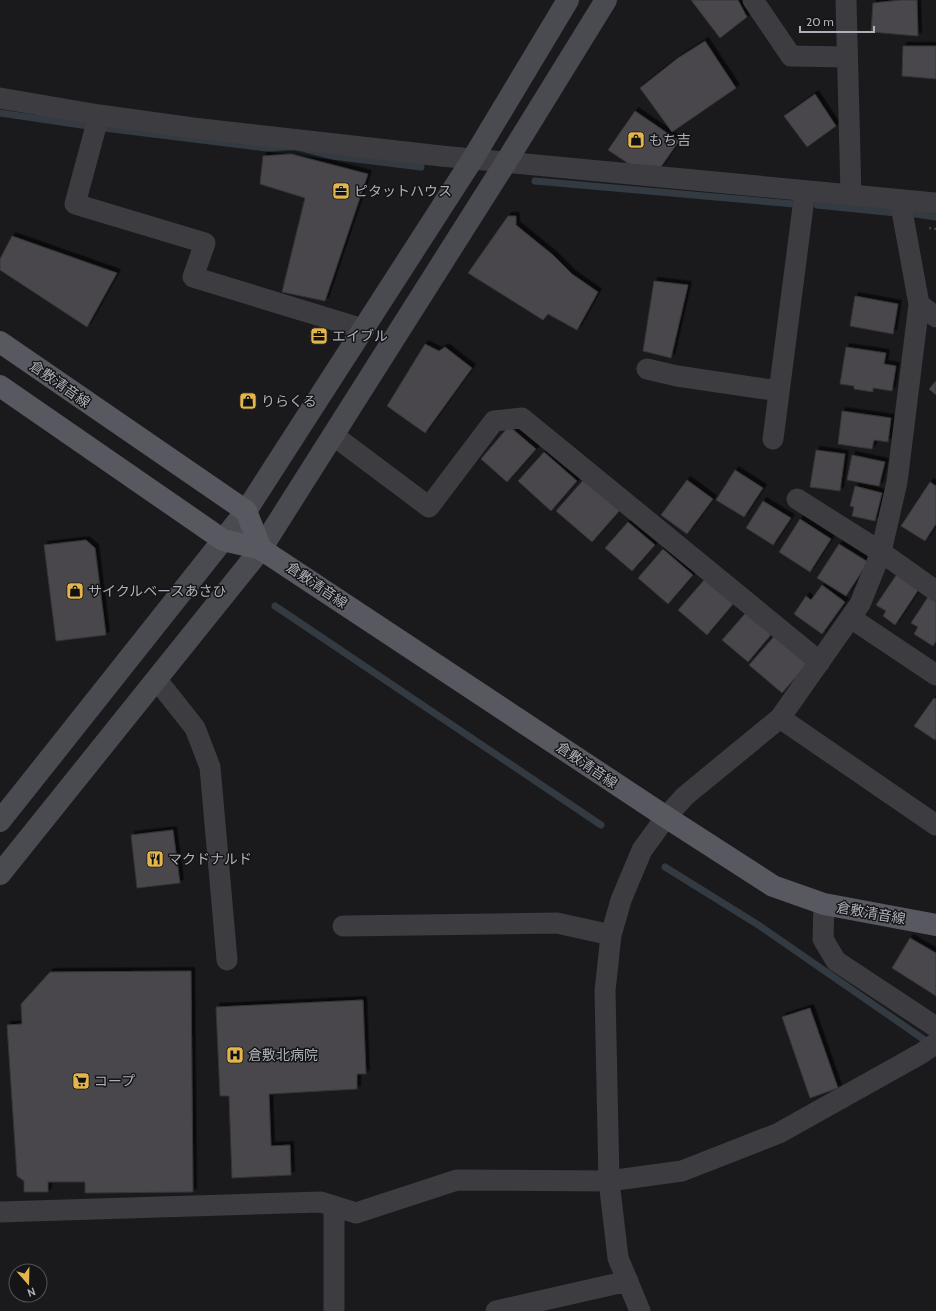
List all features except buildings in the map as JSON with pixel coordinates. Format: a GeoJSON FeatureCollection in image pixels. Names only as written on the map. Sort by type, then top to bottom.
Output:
{"type":"FeatureCollection","features":[{"type":"Feature","properties":{"kind":"main road","name":"倉敷清音線"},"geometry":{"type":"LineString","coordinates":[[0,342],[246,511]]}},
{"type":"Feature","properties":{"kind":"main road","name":"倉敷清音線"},"geometry":{"type":"LineString","coordinates":[[0,386],[223,540],[261,548],[666,818],[772,886],[824,904],[936,925]]}},
{"type":"Feature","properties":{"kind":"main road"},"geometry":{"type":"LineString","coordinates":[[246,511],[261,548]]}},
{"type":"Feature","properties":{"kind":"street"},"geometry":{"type":"LineString","coordinates":[[0,821],[246,511],[472,160],[568,0]]}},
{"type":"Feature","properties":{"kind":"street"},"geometry":{"type":"LineString","coordinates":[[0,874],[157,680],[261,548],[506,162],[606,0]]}},
{"type":"Feature","properties":{"kind":"street"},"geometry":{"type":"LineString","coordinates":[[753,0],[791,56],[847,57]]}},
{"type":"Feature","properties":{"kind":"street"},"geometry":{"type":"LineString","coordinates":[[846,0],[851,195]]}},
{"type":"Feature","properties":{"kind":"street"},"geometry":{"type":"LineString","coordinates":[[0,98],[99,115],[192,128],[472,160],[936,203]]}},
{"type":"Feature","properties":{"kind":"street"},"geometry":{"type":"LineString","coordinates":[[99,115],[75,204],[205,243],[193,277],[363,329]]}},
{"type":"Feature","properties":{"kind":"street"},"geometry":{"type":"LineString","coordinates":[[773,439],[805,191]]}},
{"type":"Feature","properties":{"kind":"street"},"geometry":{"type":"LineString","coordinates":[[640,1311],[618,1258],[609,1181],[605,991],[611,935],[621,900],[642,850],[666,818],[686,796],[780,718],[860,604],[881,552],[897,482],[920,304],[900,200]]}},
{"type":"Feature","properties":{"kind":"street"},"geometry":{"type":"LineString","coordinates":[[920,304],[936,317]]}},
{"type":"Feature","properties":{"kind":"street"},"geometry":{"type":"LineString","coordinates":[[647,368],[677,376],[779,391]]}},
{"type":"Feature","properties":{"kind":"street"},"geometry":{"type":"LineString","coordinates":[[333,435],[430,507],[494,421],[522,418],[820,662]]}},
{"type":"Feature","properties":{"kind":"street"},"geometry":{"type":"LineString","coordinates":[[797,499],[881,552],[936,591]]}},
{"type":"Feature","properties":{"kind":"street"},"geometry":{"type":"LineString","coordinates":[[851,618],[936,675]]}},
{"type":"Feature","properties":{"kind":"street"},"geometry":{"type":"LineString","coordinates":[[157,680],[195,728],[210,767],[227,960]]}},
{"type":"Feature","properties":{"kind":"street"},"geometry":{"type":"LineString","coordinates":[[780,718],[936,825]]}},
{"type":"Feature","properties":{"kind":"street"},"geometry":{"type":"LineString","coordinates":[[0,1212],[321,1202],[356,1213],[457,1180],[609,1181],[682,1171],[779,1133],[933,1041],[836,961],[823,939],[824,904]]}},
{"type":"Feature","properties":{"kind":"street"},"geometry":{"type":"LineString","coordinates":[[343,926],[557,923],[611,935]]}},
{"type":"Feature","properties":{"kind":"street"},"geometry":{"type":"LineString","coordinates":[[334,1206],[334,1311]]}},
{"type":"Feature","properties":{"kind":"street"},"geometry":{"type":"LineString","coordinates":[[496,1311],[628,1281]]}},
{"type":"Feature","properties":{"kind":"waterway"},"geometry":{"type":"LineString","coordinates":[[0,113],[88,126]]}},
{"type":"Feature","properties":{"kind":"waterway"},"geometry":{"type":"LineString","coordinates":[[104,128],[421,167]]}},
{"type":"Feature","properties":{"kind":"waterway"},"geometry":{"type":"LineString","coordinates":[[535,181],[794,204]]}},
{"type":"Feature","properties":{"kind":"waterway"},"geometry":{"type":"LineString","coordinates":[[817,205],[896,213]]}},
{"type":"Feature","properties":{"kind":"waterway"},"geometry":{"type":"LineString","coordinates":[[915,214],[936,217]]}},
{"type":"Feature","properties":{"kind":"waterway"},"geometry":{"type":"LineString","coordinates":[[275,606],[601,825]]}},
{"type":"Feature","properties":{"kind":"waterway"},"geometry":{"type":"LineString","coordinates":[[665,867],[760,926],[926,1041],[929,1045]]}},
{"type":"Feature","properties":{"kind":"place","name":"もち吉"},"geometry":{"type":"Point","coordinates":[636,140]}},
{"type":"Feature","properties":{"kind":"place","name":"ピタットハウス"},"geometry":{"type":"Point","coordinates":[341,191]}},
{"type":"Feature","properties":{"kind":"place","name":"エイブル"},"geometry":{"type":"Point","coordinates":[319,336]}},
{"type":"Feature","properties":{"kind":"place","name":"りらくる"},"geometry":{"type":"Point","coordinates":[248,401]}},
{"type":"Feature","properties":{"kind":"place","name":"サイクルベースあさひ"},"geometry":{"type":"Point","coordinates":[75,591]}},
{"type":"Feature","properties":{"kind":"place","name":"マクドナルド"},"geometry":{"type":"Point","coordinates":[155,859]}},
{"type":"Feature","properties":{"kind":"place","name":"倉敷北病院"},"geometry":{"type":"Point","coordinates":[235,1055]}},
{"type":"Feature","properties":{"kind":"place","name":"コープ"},"geometry":{"type":"Point","coordinates":[81,1081]}}]}
